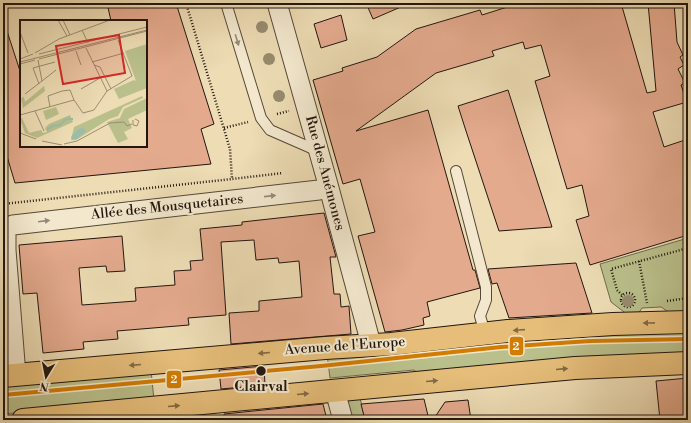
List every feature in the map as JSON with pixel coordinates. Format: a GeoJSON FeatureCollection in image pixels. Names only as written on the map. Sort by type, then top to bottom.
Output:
{"type":"FeatureCollection","features":[{"type":"Feature","properties":{"kind":"main road","name":"Avenue de l'Europe"},"geometry":{"type":"LineString","coordinates":[[10,375],[371,344],[390,344],[485,333],[600,324],[688,322]]}},
{"type":"Feature","properties":{"kind":"main road"},"geometry":{"type":"LineString","coordinates":[[23,420],[575,368],[688,363]]}},
{"type":"Feature","properties":{"kind":"street","name":"Rue des Anémones"},"geometry":{"type":"LineString","coordinates":[[277,3],[371,344]]}},
{"type":"Feature","properties":{"kind":"street","name":"Allée des Mousquetaires"},"geometry":{"type":"LineString","coordinates":[[4,224],[329,188]]}},
{"type":"Feature","properties":{"kind":"street"},"geometry":{"type":"LineString","coordinates":[[4,224],[10,375]]}},
{"type":"Feature","properties":{"kind":"street"},"geometry":{"type":"LineString","coordinates":[[335,391],[343,420]]}},
{"type":"Feature","properties":{"kind":"lane"},"geometry":{"type":"LineString","coordinates":[[226,3],[261,118],[270,130],[319,152]]}},
{"type":"Feature","properties":{"kind":"lane"},"geometry":{"type":"LineString","coordinates":[[456,171],[486,287],[486,300],[480,316],[485,333]]}},
{"type":"Feature","properties":{"kind":"path"},"geometry":{"type":"LineString","coordinates":[[186,3],[230,149],[232,179]]}},
{"type":"Feature","properties":{"kind":"path"},"geometry":{"type":"LineString","coordinates":[[3,204],[285,173]]}},
{"type":"Feature","properties":{"kind":"path"},"geometry":{"type":"LineString","coordinates":[[622,295],[617,290],[611,269],[688,248]]}},
{"type":"Feature","properties":{"kind":"path"},"geometry":{"type":"LineString","coordinates":[[638,261],[648,304]]}},
{"type":"Feature","properties":{"kind":"path"},"geometry":{"type":"LineString","coordinates":[[627,293],[633,295],[634,302],[632,306],[627,307],[623,305],[620,301],[622,295],[627,293]]}},
{"type":"Feature","properties":{"kind":"green space"},"geometry":{"type":"Polygon","coordinates":[[[688,238],[688,312],[670,313],[661,307],[642,308],[638,314],[628,315],[611,302],[600,264],[688,238]]]}},
{"type":"Feature","properties":{"kind":"green space"},"geometry":{"type":"Polygon","coordinates":[[[688,328],[688,356],[421,376],[414,370],[330,378],[327,354],[688,328]]]}},
{"type":"Feature","properties":{"kind":"green space"},"geometry":{"type":"Polygon","coordinates":[[[151,370],[154,400],[3,414],[3,383],[151,370]]]}},
{"type":"Feature","properties":{"kind":"green space"},"geometry":{"type":"Polygon","coordinates":[[[360,398],[365,420],[351,420],[346,400],[360,398]]]}},
{"type":"Feature","properties":{"kind":"building"},"geometry":{"type":"Polygon","coordinates":[[[107,3],[176,3],[214,124],[201,129],[211,164],[15,183],[3,143],[3,28],[6,28],[20,71],[20,147],[147,147],[147,20],[111,20],[107,3]]]}},
{"type":"Feature","properties":{"kind":"building"},"geometry":{"type":"Polygon","coordinates":[[[366,3],[410,3],[373,19],[366,3]]]}},
{"type":"Feature","properties":{"kind":"building"},"geometry":{"type":"Polygon","coordinates":[[[520,3],[621,3],[647,93],[656,91],[648,3],[674,3],[677,42],[683,55],[680,57],[684,65],[678,69],[685,83],[681,85],[687,102],[653,112],[664,147],[688,139],[688,235],[590,265],[576,220],[589,216],[582,185],[567,189],[535,81],[550,76],[541,45],[525,49],[523,42],[492,51],[494,56],[436,73],[356,131],[428,110],[473,270],[475,270],[480,288],[427,302],[430,316],[423,318],[424,325],[385,332],[358,236],[375,232],[360,179],[343,184],[313,80],[343,71],[342,68],[377,57],[416,29],[480,10],[482,15],[520,3]]]}},
{"type":"Feature","properties":{"kind":"building"},"geometry":{"type":"Polygon","coordinates":[[[341,15],[347,40],[321,48],[314,24],[341,15]]]}},
{"type":"Feature","properties":{"kind":"building"},"geometry":{"type":"Polygon","coordinates":[[[508,90],[552,227],[499,231],[466,131],[458,106],[508,90]]]}},
{"type":"Feature","properties":{"kind":"building"},"geometry":{"type":"Polygon","coordinates":[[[324,213],[336,257],[330,257],[334,294],[340,294],[341,307],[349,306],[351,334],[231,344],[229,313],[259,311],[259,301],[302,297],[299,261],[279,263],[278,258],[256,260],[254,240],[221,242],[226,315],[188,318],[189,325],[117,331],[118,339],[83,342],[84,349],[43,353],[37,293],[23,294],[19,245],[122,236],[125,271],[107,272],[106,266],[79,268],[82,305],[136,301],[135,288],[175,285],[174,271],[191,270],[190,261],[203,260],[200,229],[242,225],[242,222],[324,213]]]}},
{"type":"Feature","properties":{"kind":"building"},"geometry":{"type":"Polygon","coordinates":[[[576,263],[592,313],[509,318],[497,283],[492,284],[488,269],[576,263]]]}},
{"type":"Feature","properties":{"kind":"building"},"geometry":{"type":"Polygon","coordinates":[[[264,366],[265,385],[221,389],[219,370],[264,366]]]}},
{"type":"Feature","properties":{"kind":"building"},"geometry":{"type":"Polygon","coordinates":[[[688,378],[688,420],[660,420],[656,381],[688,378]]]}},
{"type":"Feature","properties":{"kind":"building"},"geometry":{"type":"Polygon","coordinates":[[[424,399],[429,420],[365,420],[361,404],[424,399]]]}},
{"type":"Feature","properties":{"kind":"building"},"geometry":{"type":"Polygon","coordinates":[[[468,400],[471,420],[433,420],[445,402],[468,400]]]}},
{"type":"Feature","properties":{"kind":"building"},"geometry":{"type":"Polygon","coordinates":[[[323,404],[327,420],[225,420],[224,414],[323,404]]]}},
{"type":"Feature","properties":{"kind":"transit line","name":"2"},"geometry":{"type":"LineString","coordinates":[[3,395],[321,366],[501,347],[590,341],[688,339]]}},
{"type":"Feature","properties":{"kind":"place","name":"Clairval"},"geometry":{"type":"Point","coordinates":[261,371]}}]}
